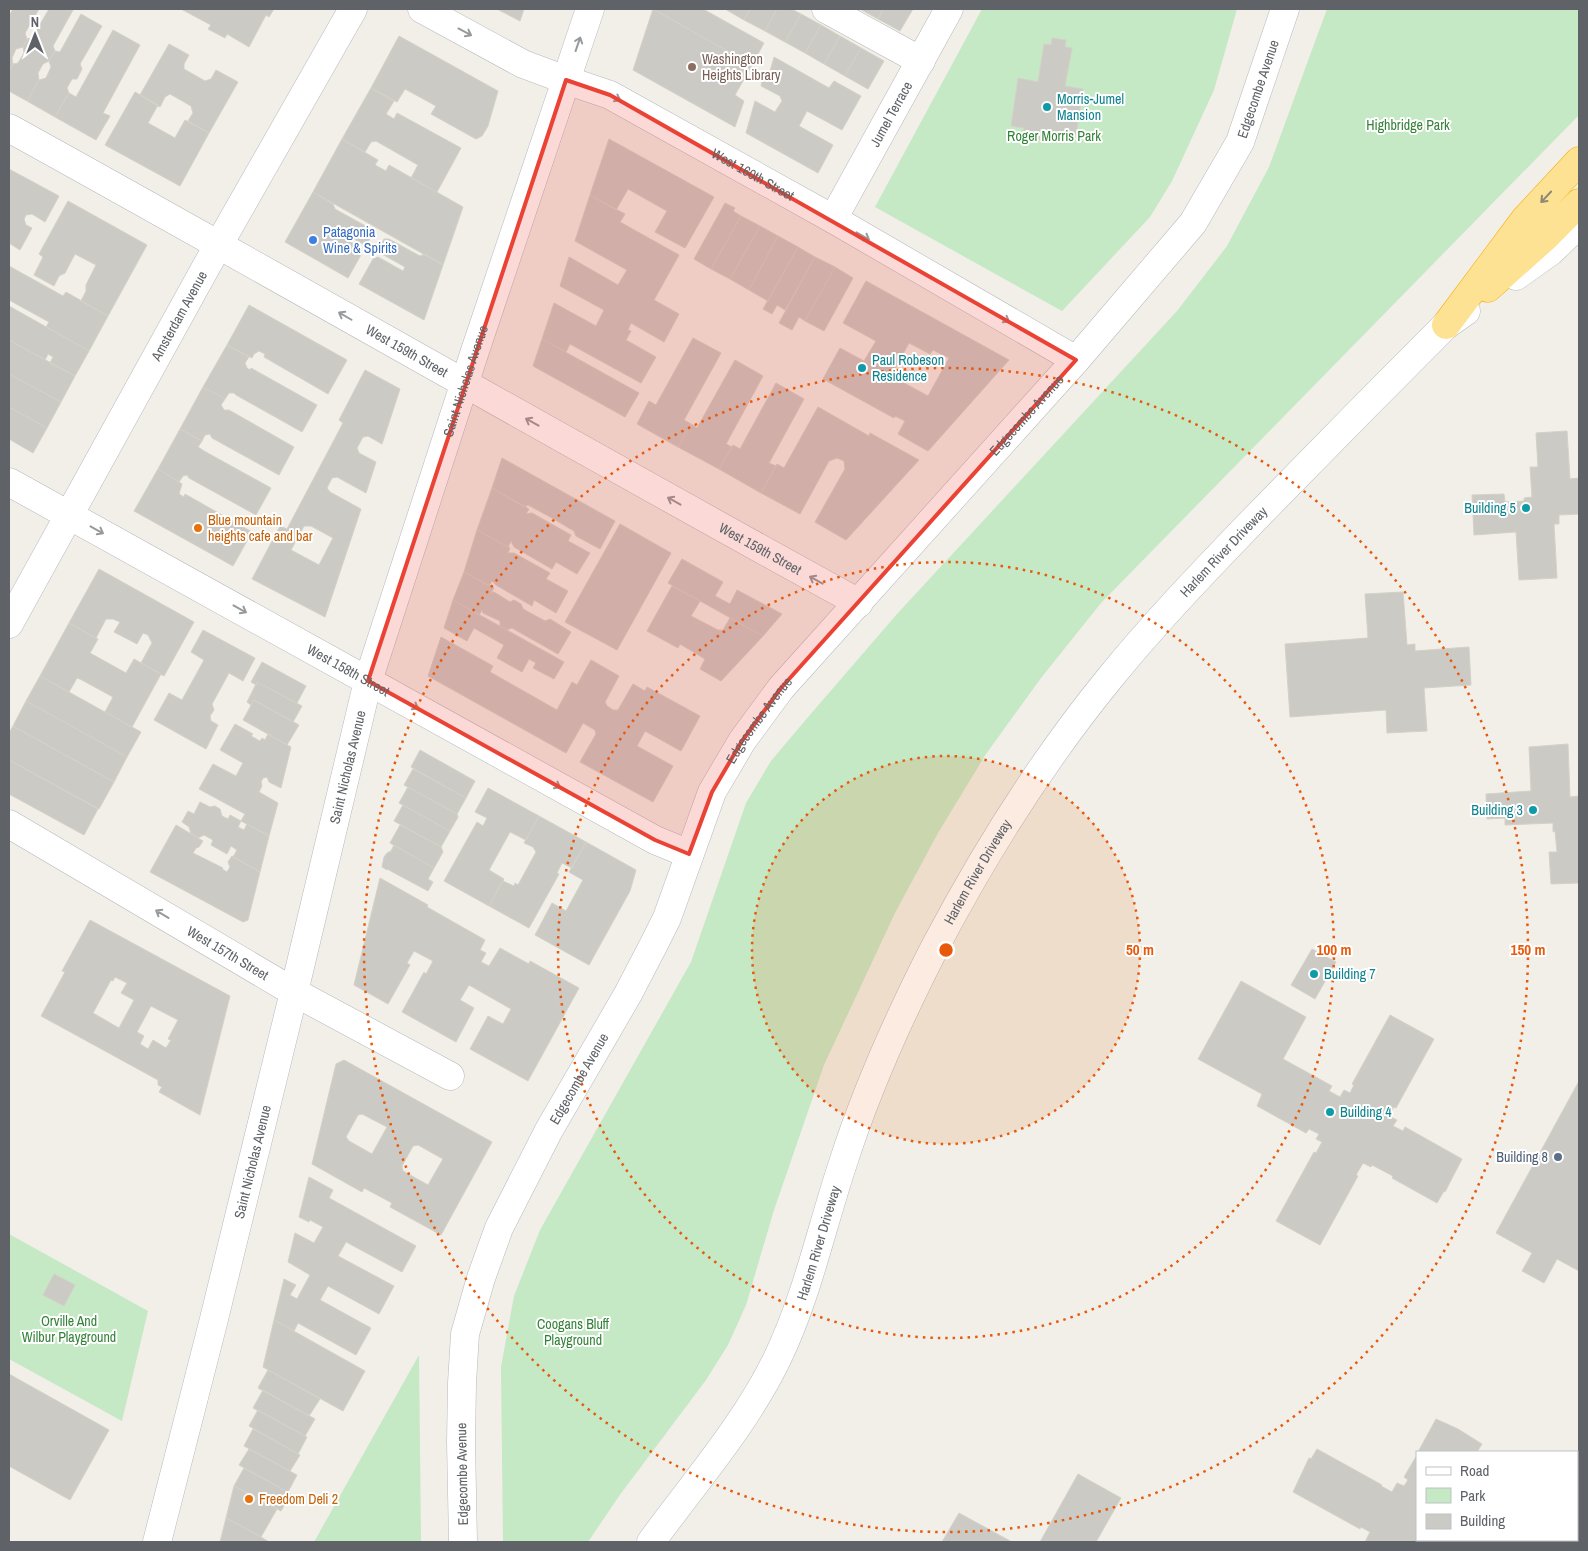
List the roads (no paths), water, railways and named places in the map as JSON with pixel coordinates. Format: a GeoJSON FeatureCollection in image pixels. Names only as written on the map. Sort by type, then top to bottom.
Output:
{"type":"FeatureCollection","features":[{"type":"Feature","properties":{"kind":"highway"},"geometry":{"type":"LineString","coordinates":[[1446,325],[1525,219],[1579,161]]}},
{"type":"Feature","properties":{"kind":"highway"},"geometry":{"type":"LineString","coordinates":[[1446,325],[1544,238],[1579,202]]}},
{"type":"Feature","properties":{"kind":"street","name":"Amsterdam Avenue"},"geometry":{"type":"LineString","coordinates":[[9,624],[219,244],[353,9]]}},
{"type":"Feature","properties":{"kind":"street","name":"West 160th Street"},"geometry":{"type":"LineString","coordinates":[[422,9],[523,64],[610,95],[833,219],[1076,360]]}},
{"type":"Feature","properties":{"kind":"street","name":"Saint Nicholas Avenue"},"geometry":{"type":"LineString","coordinates":[[157,1542],[214,1319],[368,681],[464,384],[590,9]]}},
{"type":"Feature","properties":{"kind":"street"},"geometry":{"type":"LineString","coordinates":[[826,9],[921,61]]}},
{"type":"Feature","properties":{"kind":"street","name":"Jumel Terrace"},"geometry":{"type":"LineString","coordinates":[[833,219],[949,9]]}},
{"type":"Feature","properties":{"kind":"street","name":"Edgecombe Avenue"},"geometry":{"type":"LineString","coordinates":[[463,1542],[461,1442],[465,1334],[481,1278],[499,1228],[525,1174],[628,994],[667,918],[712,792],[742,740],[781,688],[1076,360],[1193,224],[1240,142],[1284,9]]}},
{"type":"Feature","properties":{"kind":"street","name":"West 159th Street"},"geometry":{"type":"LineString","coordinates":[[9,128],[219,244],[464,384],[859,603]]}},
{"type":"Feature","properties":{"kind":"street","name":"Harlem River Driveway"},"geometry":{"type":"LineString","coordinates":[[651,1542],[732,1432],[775,1363],[799,1307],[855,1126],[910,997],[975,875],[1015,809],[1055,750],[1084,711],[1156,623],[1288,484],[1446,325],[1552,251],[1579,224]]}},
{"type":"Feature","properties":{"kind":"street","name":"West 158th Street"},"geometry":{"type":"LineString","coordinates":[[9,482],[655,840],[689,854]]}},
{"type":"Feature","properties":{"kind":"street","name":"West 157th Street"},"geometry":{"type":"LineString","coordinates":[[9,824],[294,992],[450,1076]]}},
{"type":"Feature","properties":{"kind":"place","name":"Washington Heights Library"},"geometry":{"type":"Point","coordinates":[692,67]}},
{"type":"Feature","properties":{"kind":"place","name":"Morris-Jumel Mansion"},"geometry":{"type":"Point","coordinates":[1047,107]}},
{"type":"Feature","properties":{"kind":"place","name":"Patagonia Wine & Spirits"},"geometry":{"type":"Point","coordinates":[313,240]}},
{"type":"Feature","properties":{"kind":"place","name":"Paul Robeson Residence"},"geometry":{"type":"Point","coordinates":[862,368]}},
{"type":"Feature","properties":{"kind":"place","name":"Building 5"},"geometry":{"type":"Point","coordinates":[1526,508]}},
{"type":"Feature","properties":{"kind":"place","name":"Blue mountain heights cafe and bar"},"geometry":{"type":"Point","coordinates":[198,528]}},
{"type":"Feature","properties":{"kind":"place","name":"Building 3"},"geometry":{"type":"Point","coordinates":[1533,810]}},
{"type":"Feature","properties":{"kind":"place","name":"Building 7"},"geometry":{"type":"Point","coordinates":[1314,974]}},
{"type":"Feature","properties":{"kind":"place","name":"Building 4"},"geometry":{"type":"Point","coordinates":[1330,1112]}},
{"type":"Feature","properties":{"kind":"place","name":"Building 8"},"geometry":{"type":"Point","coordinates":[1558,1157]}},
{"type":"Feature","properties":{"kind":"place","name":"Freedom Deli 2"},"geometry":{"type":"Point","coordinates":[249,1499]}},
{"type":"Feature","properties":{"kind":"park label","name":"Highbridge Park"},"geometry":{"type":"Point","coordinates":[1408,125]}},
{"type":"Feature","properties":{"kind":"park label","name":"Roger Morris Park"},"geometry":{"type":"Point","coordinates":[1054,136]}},
{"type":"Feature","properties":{"kind":"park label","name":"Orville And Wilbur Playground"},"geometry":{"type":"Point","coordinates":[69,1329]}},
{"type":"Feature","properties":{"kind":"park label","name":"Coogans Bluff Playground"},"geometry":{"type":"Point","coordinates":[573,1332]}}]}
